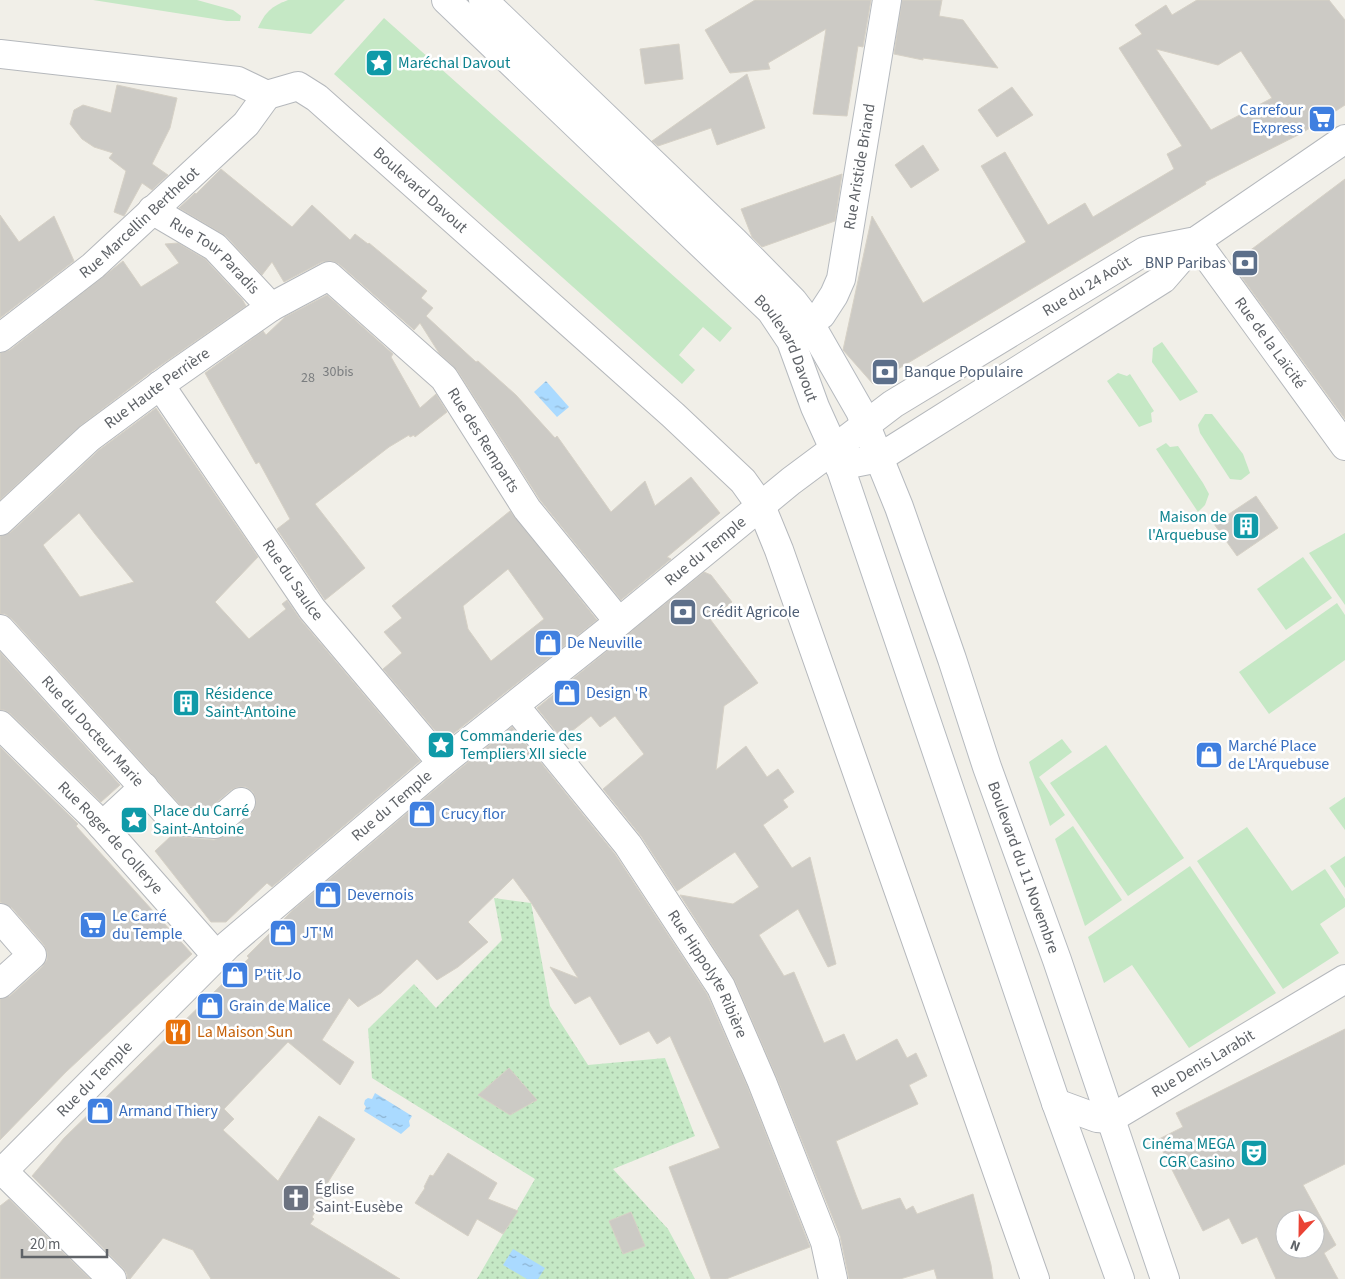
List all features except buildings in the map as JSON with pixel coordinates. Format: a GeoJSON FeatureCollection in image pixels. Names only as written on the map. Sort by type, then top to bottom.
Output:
{"type":"FeatureCollection","features":[{"type":"Feature","properties":{"kind":"street","name":"Boulevard Davout"},"geometry":{"type":"LineString","coordinates":[[446,0],[771,311],[791,341],[836,458]]}},
{"type":"Feature","properties":{"kind":"street","name":"Boulevard Davout"},"geometry":{"type":"LineString","coordinates":[[483,0],[733,240],[793,301],[809,322],[866,425]]}},
{"type":"Feature","properties":{"kind":"street","name":"Rue Aristide Briand"},"geometry":{"type":"LineString","coordinates":[[809,322],[821,315],[834,295],[841,279],[887,0]]}},
{"type":"Feature","properties":{"kind":"street"},"geometry":{"type":"LineString","coordinates":[[0,54],[238,81],[267,95]]}},
{"type":"Feature","properties":{"kind":"street","name":"Boulevard Davout"},"geometry":{"type":"LineString","coordinates":[[267,95],[298,86],[317,98],[674,415],[743,481],[761,506]]}},
{"type":"Feature","properties":{"kind":"street","name":"Rue Marcellin Berthelot"},"geometry":{"type":"LineString","coordinates":[[0,338],[93,266],[246,124],[267,95]]}},
{"type":"Feature","properties":{"kind":"street","name":"Rue du 24 Août"},"geometry":{"type":"LineString","coordinates":[[836,458],[866,425],[893,404],[1145,251],[1196,241],[1345,139]]}},
{"type":"Feature","properties":{"kind":"street","name":"Rue Tour Paradis"},"geometry":{"type":"LineString","coordinates":[[152,210],[215,247],[271,307]]}},
{"type":"Feature","properties":{"kind":"street"},"geometry":{"type":"LineString","coordinates":[[1120,1279],[1056,1103],[836,458],[879,458],[1163,279],[1196,241]]}},
{"type":"Feature","properties":{"kind":"street","name":"Rue de la Laïcité"},"geometry":{"type":"LineString","coordinates":[[1196,241],[1345,446]]}},
{"type":"Feature","properties":{"kind":"street","name":"Rue Haute Perrière"},"geometry":{"type":"LineString","coordinates":[[0,521],[89,438],[160,385],[271,307],[329,276]]}},
{"type":"Feature","properties":{"kind":"street","name":"Rue des Remparts"},"geometry":{"type":"LineString","coordinates":[[329,276],[444,378],[527,509],[619,622]]}},
{"type":"Feature","properties":{"kind":"street"},"geometry":{"type":"LineString","coordinates":[[771,311],[809,322]]}},
{"type":"Feature","properties":{"kind":"street","name":"Rue du Saulce"},"geometry":{"type":"LineString","coordinates":[[160,385],[312,609],[442,763]]}},
{"type":"Feature","properties":{"kind":"street","name":"Boulevard du 11 Novembre"},"geometry":{"type":"LineString","coordinates":[[866,425],[898,507],[952,659],[987,767],[1057,960],[1165,1279]]}},
{"type":"Feature","properties":{"kind":"street","name":"Rue du Temple"},"geometry":{"type":"LineString","coordinates":[[1,1172],[216,955],[442,763],[619,622],[791,481],[836,458]]}},
{"type":"Feature","properties":{"kind":"street"},"geometry":{"type":"LineString","coordinates":[[761,506],[779,550],[1035,1279]]}},
{"type":"Feature","properties":{"kind":"street","name":"Rue du Docteur Marie"},"geometry":{"type":"LineString","coordinates":[[0,629],[174,821],[215,824],[241,802]]}},
{"type":"Feature","properties":{"kind":"street","name":"Rue Hippolyte Ribière"},"geometry":{"type":"LineString","coordinates":[[515,706],[628,845],[721,987],[762,1082],[825,1242],[833,1279]]}},
{"type":"Feature","properties":{"kind":"street","name":"Rue Roger de Collerye"},"geometry":{"type":"LineString","coordinates":[[0,725],[102,826],[216,955]]}},
{"type":"Feature","properties":{"kind":"street"},"geometry":{"type":"LineString","coordinates":[[102,826],[144,787]]}},
{"type":"Feature","properties":{"kind":"street"},"geometry":{"type":"LineString","coordinates":[[0,918],[32,955],[0,984]]}},
{"type":"Feature","properties":{"kind":"street","name":"Rue Denis Larabit"},"geometry":{"type":"LineString","coordinates":[[1110,1119],[1345,979]]}},
{"type":"Feature","properties":{"kind":"street"},"geometry":{"type":"LineString","coordinates":[[1056,1103],[1097,1118],[1110,1119]]}},
{"type":"Feature","properties":{"kind":"street"},"geometry":{"type":"LineString","coordinates":[[1,1172],[112,1279]]}},
{"type":"Feature","properties":{"kind":"green space"},"geometry":{"type":"Polygon","coordinates":[[[93,0],[197,0],[233,10],[241,16],[240,21],[227,21],[93,0]]]}},
{"type":"Feature","properties":{"kind":"green space"},"geometry":{"type":"Polygon","coordinates":[[[288,0],[345,0],[311,34],[258,28],[270,10],[288,0]]]}},
{"type":"Feature","properties":{"kind":"green space"},"geometry":{"type":"Polygon","coordinates":[[[384,18],[732,328],[720,342],[703,327],[679,355],[695,370],[682,384],[334,74],[384,18]]]}},
{"type":"Feature","properties":{"kind":"green space"},"geometry":{"type":"Polygon","coordinates":[[[1162,342],[1198,392],[1180,401],[1152,362],[1153,348],[1162,342]]]}},
{"type":"Feature","properties":{"kind":"green space"},"geometry":{"type":"Polygon","coordinates":[[[1118,373],[1127,376],[1130,374],[1154,411],[1151,413],[1152,422],[1139,427],[1107,381],[1118,373]]]}},
{"type":"Feature","properties":{"kind":"green space"},"geometry":{"type":"Polygon","coordinates":[[[1205,414],[1212,414],[1243,454],[1250,473],[1241,480],[1230,479],[1200,433],[1198,425],[1205,414]]]}},
{"type":"Feature","properties":{"kind":"green space"},"geometry":{"type":"Polygon","coordinates":[[[1166,443],[1170,447],[1178,446],[1209,494],[1205,505],[1198,512],[1156,449],[1166,443]]]}},
{"type":"Feature","properties":{"kind":"green space"},"geometry":{"type":"Polygon","coordinates":[[[1345,533],[1345,605],[1309,553],[1345,533]]]}},
{"type":"Feature","properties":{"kind":"green space"},"geometry":{"type":"Polygon","coordinates":[[[1303,557],[1332,598],[1286,630],[1257,589],[1303,557]]]}},
{"type":"Feature","properties":{"kind":"green space"},"geometry":{"type":"Polygon","coordinates":[[[1337,603],[1345,615],[1345,660],[1269,714],[1239,672],[1337,603]]]}},
{"type":"Feature","properties":{"kind":"green space"},"geometry":{"type":"Polygon","coordinates":[[[1062,739],[1072,752],[1039,777],[1065,815],[1050,826],[1029,762],[1062,739]]]}},
{"type":"Feature","properties":{"kind":"green space"},"geometry":{"type":"Polygon","coordinates":[[[1106,745],[1184,858],[1128,896],[1050,783],[1106,745]]]}},
{"type":"Feature","properties":{"kind":"green space"},"geometry":{"type":"Polygon","coordinates":[[[1345,797],[1345,830],[1329,808],[1345,797]]]}},
{"type":"Feature","properties":{"kind":"green space"},"geometry":{"type":"Polygon","coordinates":[[[1073,826],[1122,900],[1085,926],[1055,839],[1073,826]]]}},
{"type":"Feature","properties":{"kind":"green space"},"geometry":{"type":"Polygon","coordinates":[[[1247,827],[1292,891],[1325,869],[1345,899],[1345,907],[1320,924],[1339,953],[1283,989],[1197,861],[1247,827]]]}},
{"type":"Feature","properties":{"kind":"green space"},"geometry":{"type":"Polygon","coordinates":[[[1345,856],[1345,888],[1330,866],[1345,856]]]}},
{"type":"Feature","properties":{"kind":"green space"},"geometry":{"type":"Polygon","coordinates":[[[1190,866],[1276,993],[1189,1048],[1132,965],[1104,983],[1088,937],[1190,866]]]}},
{"type":"Feature","properties":{"kind":"green space"},"geometry":{"type":"Polygon","coordinates":[[[494,898],[531,903],[550,1006],[588,1065],[665,1058],[695,1136],[613,1169],[668,1229],[695,1279],[477,1279],[535,1179],[372,1078],[368,1029],[414,984],[436,1008],[502,940],[494,898]]]}},
{"type":"Feature","properties":{"kind":"water"},"geometry":{"type":"Polygon","coordinates":[[[546,381],[569,407],[557,417],[534,392],[546,381]]]}},
{"type":"Feature","properties":{"kind":"water"},"geometry":{"type":"Polygon","coordinates":[[[375,1093],[412,1116],[409,1121],[410,1126],[401,1134],[364,1111],[366,1107],[364,1104],[365,1100],[368,1098],[372,1099],[375,1093]]]}},
{"type":"Feature","properties":{"kind":"water"},"geometry":{"type":"Polygon","coordinates":[[[513,1249],[545,1268],[538,1279],[527,1279],[503,1265],[513,1249]]]}},
{"type":"Feature","properties":{"kind":"place","name":"Maréchal Davout"},"geometry":{"type":"Point","coordinates":[379,63]}},
{"type":"Feature","properties":{"kind":"place","name":"Carrefour Express"},"geometry":{"type":"Point","coordinates":[1322,119]}},
{"type":"Feature","properties":{"kind":"place","name":"BNP Paribas"},"geometry":{"type":"Point","coordinates":[1245,263]}},
{"type":"Feature","properties":{"kind":"place","name":"Banque Populaire"},"geometry":{"type":"Point","coordinates":[885,372]}},
{"type":"Feature","properties":{"kind":"place","name":"Maison de l'Arquebuse"},"geometry":{"type":"Point","coordinates":[1246,526]}},
{"type":"Feature","properties":{"kind":"place","name":"Crédit Agricole"},"geometry":{"type":"Point","coordinates":[683,612]}},
{"type":"Feature","properties":{"kind":"place","name":"De Neuville"},"geometry":{"type":"Point","coordinates":[548,643]}},
{"type":"Feature","properties":{"kind":"place","name":"Design 'R"},"geometry":{"type":"Point","coordinates":[567,693]}},
{"type":"Feature","properties":{"kind":"place","name":"Résidence Saint-Antoine"},"geometry":{"type":"Point","coordinates":[186,703]}},
{"type":"Feature","properties":{"kind":"place","name":"Commanderie des Templiers XII siecle"},"geometry":{"type":"Point","coordinates":[441,745]}},
{"type":"Feature","properties":{"kind":"place","name":"Marché Place de L'Arquebuse"},"geometry":{"type":"Point","coordinates":[1209,755]}},
{"type":"Feature","properties":{"kind":"place","name":"Crucy flor"},"geometry":{"type":"Point","coordinates":[422,814]}},
{"type":"Feature","properties":{"kind":"place","name":"Place du Carré Saint-Antoine"},"geometry":{"type":"Point","coordinates":[134,820]}},
{"type":"Feature","properties":{"kind":"place","name":"Devernois"},"geometry":{"type":"Point","coordinates":[328,895]}},
{"type":"Feature","properties":{"kind":"place","name":"Le Carré du Temple"},"geometry":{"type":"Point","coordinates":[93,925]}},
{"type":"Feature","properties":{"kind":"place","name":"JT'M"},"geometry":{"type":"Point","coordinates":[283,933]}},
{"type":"Feature","properties":{"kind":"place","name":"P'tit Jo"},"geometry":{"type":"Point","coordinates":[235,975]}},
{"type":"Feature","properties":{"kind":"place","name":"Grain de Malice"},"geometry":{"type":"Point","coordinates":[210,1006]}},
{"type":"Feature","properties":{"kind":"place","name":"La Maison Sun"},"geometry":{"type":"Point","coordinates":[178,1032]}},
{"type":"Feature","properties":{"kind":"place","name":"Armand Thiery"},"geometry":{"type":"Point","coordinates":[100,1111]}},
{"type":"Feature","properties":{"kind":"place","name":"Cinéma MEGA CGR Casino"},"geometry":{"type":"Point","coordinates":[1254,1153]}},
{"type":"Feature","properties":{"kind":"place","name":"Église Saint-Eusèbe"},"geometry":{"type":"Point","coordinates":[296,1198]}}]}
